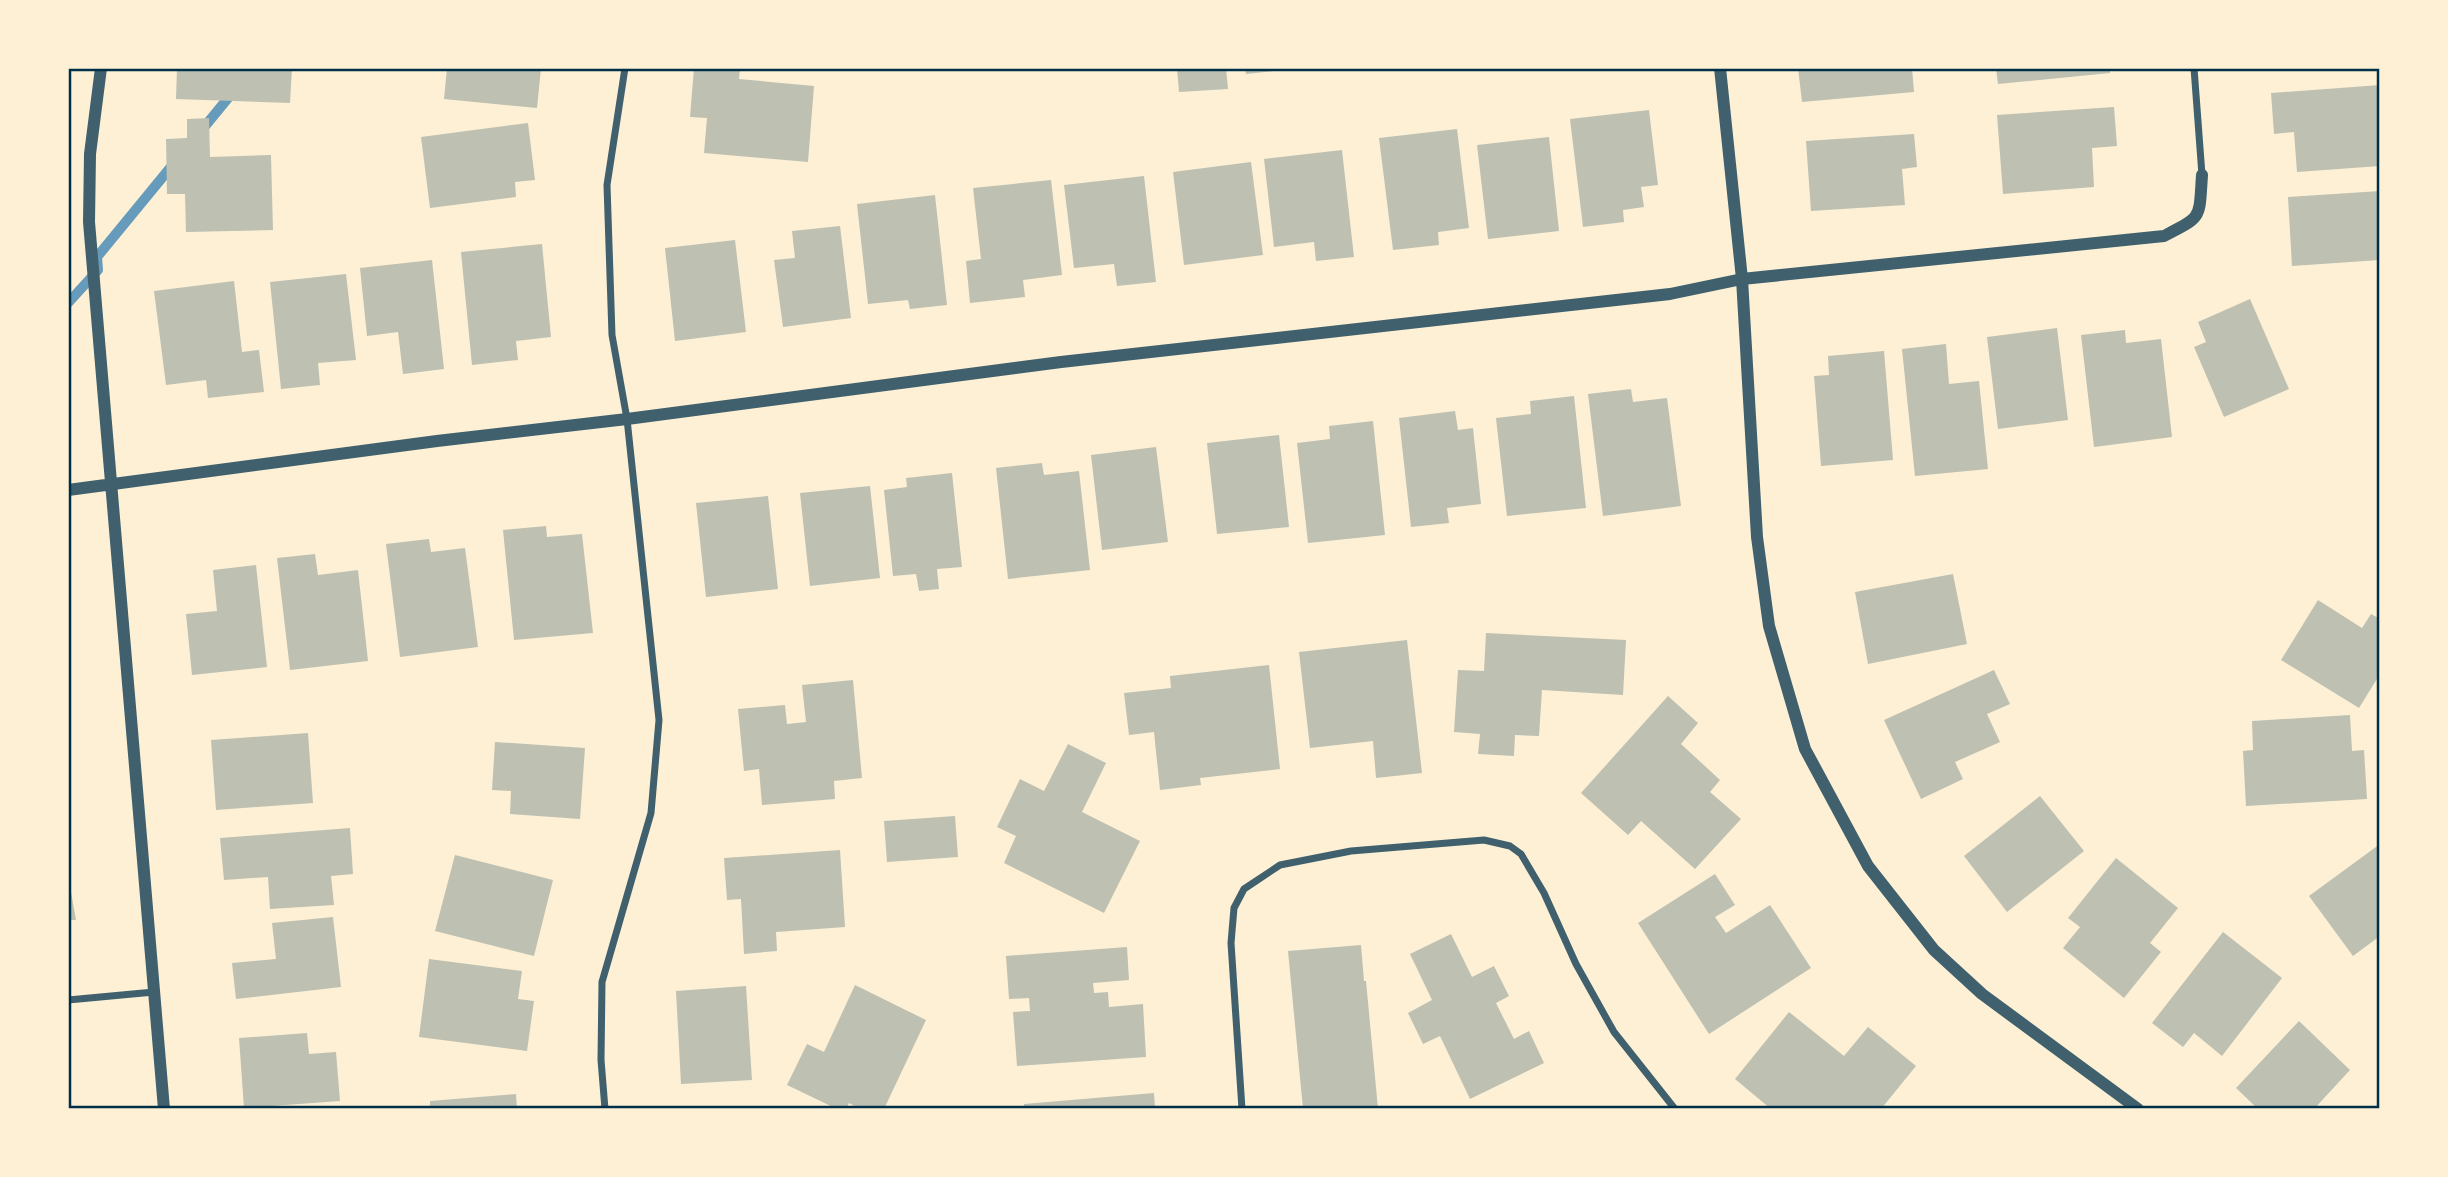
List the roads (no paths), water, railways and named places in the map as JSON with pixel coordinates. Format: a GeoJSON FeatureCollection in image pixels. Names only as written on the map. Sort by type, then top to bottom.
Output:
{"type":"FeatureCollection","features":[{"type":"Feature","properties":{"kind":"street"},"geometry":{"type":"LineString","coordinates":[[101,68],[90,154],[89,222],[164,1109]]}},
{"type":"Feature","properties":{"kind":"street"},"geometry":{"type":"LineString","coordinates":[[605,1109],[601,1060],[602,982],[651,813],[659,720],[627,419],[612,335],[607,185],[625,68]]}},
{"type":"Feature","properties":{"kind":"street"},"geometry":{"type":"LineString","coordinates":[[1720,68],[1742,279],[1757,537],[1769,626],[1805,749],[1868,866],[1934,950],[1982,994],[2138,1109]]}},
{"type":"Feature","properties":{"kind":"street"},"geometry":{"type":"LineString","coordinates":[[68,490],[1061,362],[1670,294],[1742,279],[2164,236],[2194,220],[2200,208],[2202,175],[2193,68]]}},
{"type":"Feature","properties":{"kind":"street"},"geometry":{"type":"LineString","coordinates":[[1242,1109],[1231,943],[1234,908],[1244,889],[1280,865],[1351,851],[1484,840],[1510,846],[1521,854],[1544,893],[1576,964],[1614,1032],[1675,1109]]}},
{"type":"Feature","properties":{"kind":"street"},"geometry":{"type":"LineString","coordinates":[[68,1000],[154,992]]}},
{"type":"Feature","properties":{"kind":"waterway"},"geometry":{"type":"LineString","coordinates":[[201,131],[233,92]]}},
{"type":"Feature","properties":{"kind":"waterway"},"geometry":{"type":"LineString","coordinates":[[68,303],[98,270],[97,257],[175,162]]}}]}
